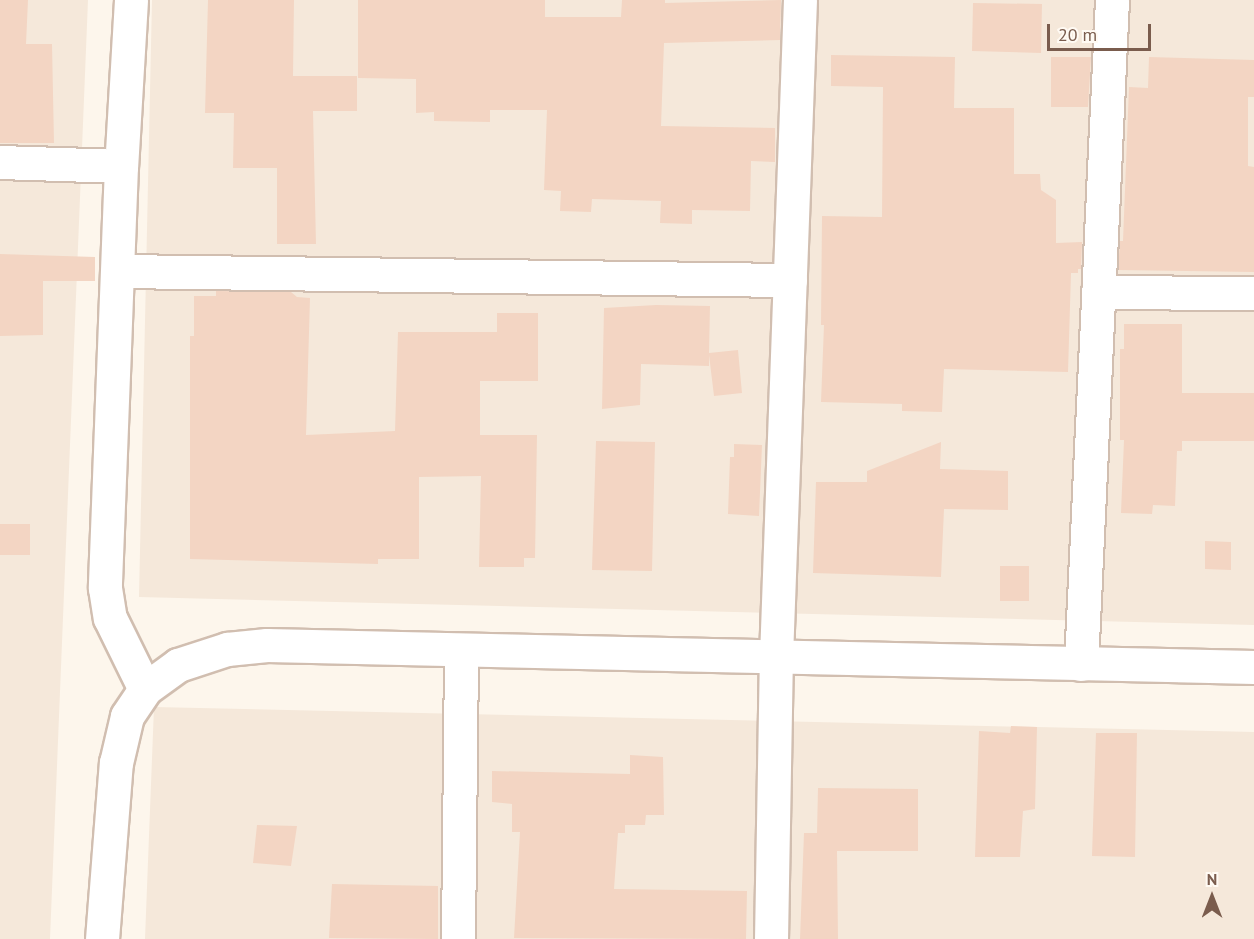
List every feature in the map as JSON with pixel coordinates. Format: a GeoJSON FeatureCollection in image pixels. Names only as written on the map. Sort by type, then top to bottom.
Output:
{"type":"FeatureCollection","features":[{"type":"Feature","properties":{"kind":"street"},"geometry":{"type":"LineString","coordinates":[[771,939],[776,657],[800,0]]}},
{"type":"Feature","properties":{"kind":"street"},"geometry":{"type":"LineString","coordinates":[[1081,664],[1112,0]]}},
{"type":"Feature","properties":{"kind":"street"},"geometry":{"type":"LineString","coordinates":[[137,3],[121,166],[105,588],[110,618],[145,689]]}},
{"type":"Feature","properties":{"kind":"street"},"geometry":{"type":"LineString","coordinates":[[0,162],[121,166]]}},
{"type":"Feature","properties":{"kind":"street"},"geometry":{"type":"LineString","coordinates":[[118,271],[790,280]]}},
{"type":"Feature","properties":{"kind":"street"},"geometry":{"type":"LineString","coordinates":[[1098,292],[1254,293]]}},
{"type":"Feature","properties":{"kind":"street"},"geometry":{"type":"LineString","coordinates":[[102,939],[116,763],[127,716],[145,689],[178,665],[227,649],[267,645],[1254,667]]}},
{"type":"Feature","properties":{"kind":"street"},"geometry":{"type":"LineString","coordinates":[[458,939],[461,651]]}},
{"type":"Feature","properties":{"kind":"shaded area"},"geometry":{"type":"Polygon","coordinates":[[[0,0],[88,0],[50,939],[0,939],[0,0]]]}},
{"type":"Feature","properties":{"kind":"shaded area"},"geometry":{"type":"Polygon","coordinates":[[[152,0],[1254,0],[1254,625],[139,597],[152,0]]]}},
{"type":"Feature","properties":{"kind":"shaded area"},"geometry":{"type":"Polygon","coordinates":[[[154,707],[1254,732],[1254,939],[145,939],[154,707]]]}},
{"type":"Feature","properties":{"kind":"building"},"geometry":{"type":"Polygon","coordinates":[[[0,0],[28,0],[26,44],[52,44],[54,143],[0,143],[0,0]]]}},
{"type":"Feature","properties":{"kind":"building"},"geometry":{"type":"Polygon","coordinates":[[[208,0],[294,0],[293,76],[357,76],[357,111],[313,111],[316,244],[277,244],[277,168],[233,168],[234,113],[205,113],[208,0]]]}},
{"type":"Feature","properties":{"kind":"building"},"geometry":{"type":"Polygon","coordinates":[[[358,0],[545,0],[545,17],[621,17],[622,0],[665,0],[665,3],[781,0],[780,40],[664,43],[661,126],[775,128],[775,162],[751,161],[750,211],[692,210],[692,224],[660,223],[661,201],[592,199],[591,212],[560,211],[561,191],[544,190],[547,110],[490,110],[490,122],[434,121],[434,112],[416,113],[416,79],[358,78],[358,0]]]}},
{"type":"Feature","properties":{"kind":"building"},"geometry":{"type":"Polygon","coordinates":[[[973,3],[1042,4],[1041,53],[972,51],[973,3]]]}},
{"type":"Feature","properties":{"kind":"building"},"geometry":{"type":"Polygon","coordinates":[[[831,55],[955,57],[954,108],[1014,108],[1014,174],[1040,174],[1041,190],[1056,200],[1056,243],[1082,242],[1081,269],[1078,269],[1078,273],[1071,273],[1068,372],[944,369],[942,412],[902,411],[902,404],[821,402],[824,325],[821,325],[822,216],[882,217],[883,87],[831,86],[831,55]]]}},
{"type":"Feature","properties":{"kind":"building"},"geometry":{"type":"Polygon","coordinates":[[[1051,57],[1091,57],[1088,107],[1051,107],[1051,57]]]}},
{"type":"Feature","properties":{"kind":"building"},"geometry":{"type":"Polygon","coordinates":[[[1149,57],[1254,60],[1254,97],[1248,97],[1248,166],[1254,167],[1254,272],[1118,270],[1120,241],[1123,241],[1129,87],[1148,88],[1149,57]]]}},
{"type":"Feature","properties":{"kind":"building"},"geometry":{"type":"Polygon","coordinates":[[[0,254],[95,257],[95,281],[43,281],[43,335],[0,336],[0,254]]]}},
{"type":"Feature","properties":{"kind":"building"},"geometry":{"type":"Polygon","coordinates":[[[216,291],[291,292],[297,297],[310,298],[306,435],[395,431],[398,332],[497,332],[497,313],[538,313],[538,381],[480,381],[480,435],[537,435],[535,558],[524,558],[524,567],[479,567],[481,476],[419,477],[419,559],[378,559],[378,564],[190,559],[190,336],[194,336],[194,296],[216,296],[216,291]]]}},
{"type":"Feature","properties":{"kind":"building"},"geometry":{"type":"Polygon","coordinates":[[[656,305],[710,306],[709,353],[738,350],[742,393],[714,396],[709,355],[709,366],[641,364],[640,405],[602,409],[604,308],[656,305]]]}},
{"type":"Feature","properties":{"kind":"building"},"geometry":{"type":"Polygon","coordinates":[[[1124,324],[1182,324],[1182,393],[1254,393],[1254,441],[1182,441],[1182,451],[1177,451],[1175,506],[1153,505],[1152,514],[1121,513],[1124,440],[1120,440],[1120,349],[1124,349],[1124,324]]]}},
{"type":"Feature","properties":{"kind":"building"},"geometry":{"type":"Polygon","coordinates":[[[596,441],[655,442],[652,571],[592,570],[596,441]]]}},
{"type":"Feature","properties":{"kind":"building"},"geometry":{"type":"Polygon","coordinates":[[[941,442],[940,469],[1008,471],[1008,510],[944,509],[941,577],[813,573],[816,482],[867,482],[867,471],[941,442]]]}},
{"type":"Feature","properties":{"kind":"building"},"geometry":{"type":"Polygon","coordinates":[[[734,444],[762,445],[759,516],[728,514],[730,457],[734,457],[734,444]]]}},
{"type":"Feature","properties":{"kind":"building"},"geometry":{"type":"Polygon","coordinates":[[[0,524],[30,524],[30,555],[0,555],[0,524]]]}},
{"type":"Feature","properties":{"kind":"building"},"geometry":{"type":"Polygon","coordinates":[[[1205,541],[1231,542],[1231,570],[1205,569],[1205,541]]]}},
{"type":"Feature","properties":{"kind":"building"},"geometry":{"type":"Polygon","coordinates":[[[1000,566],[1029,566],[1029,601],[1000,601],[1000,566]]]}},
{"type":"Feature","properties":{"kind":"building"},"geometry":{"type":"Polygon","coordinates":[[[1011,726],[1037,727],[1035,809],[1023,811],[1020,857],[975,857],[979,731],[1010,733],[1011,726]]]}},
{"type":"Feature","properties":{"kind":"building"},"geometry":{"type":"Polygon","coordinates":[[[1096,733],[1137,733],[1135,857],[1092,856],[1096,733]]]}},
{"type":"Feature","properties":{"kind":"building"},"geometry":{"type":"Polygon","coordinates":[[[630,755],[663,757],[664,815],[646,815],[645,825],[625,825],[625,833],[618,833],[614,889],[747,891],[746,939],[514,938],[520,832],[512,832],[512,804],[492,802],[492,771],[630,774],[630,755]]]}},
{"type":"Feature","properties":{"kind":"building"},"geometry":{"type":"Polygon","coordinates":[[[818,788],[918,789],[918,851],[837,851],[838,939],[800,939],[804,833],[817,833],[818,788]]]}},
{"type":"Feature","properties":{"kind":"building"},"geometry":{"type":"Polygon","coordinates":[[[257,825],[297,826],[291,866],[253,863],[257,825]]]}},
{"type":"Feature","properties":{"kind":"building"},"geometry":{"type":"Polygon","coordinates":[[[332,884],[438,886],[438,939],[329,938],[332,884]]]}}]}
